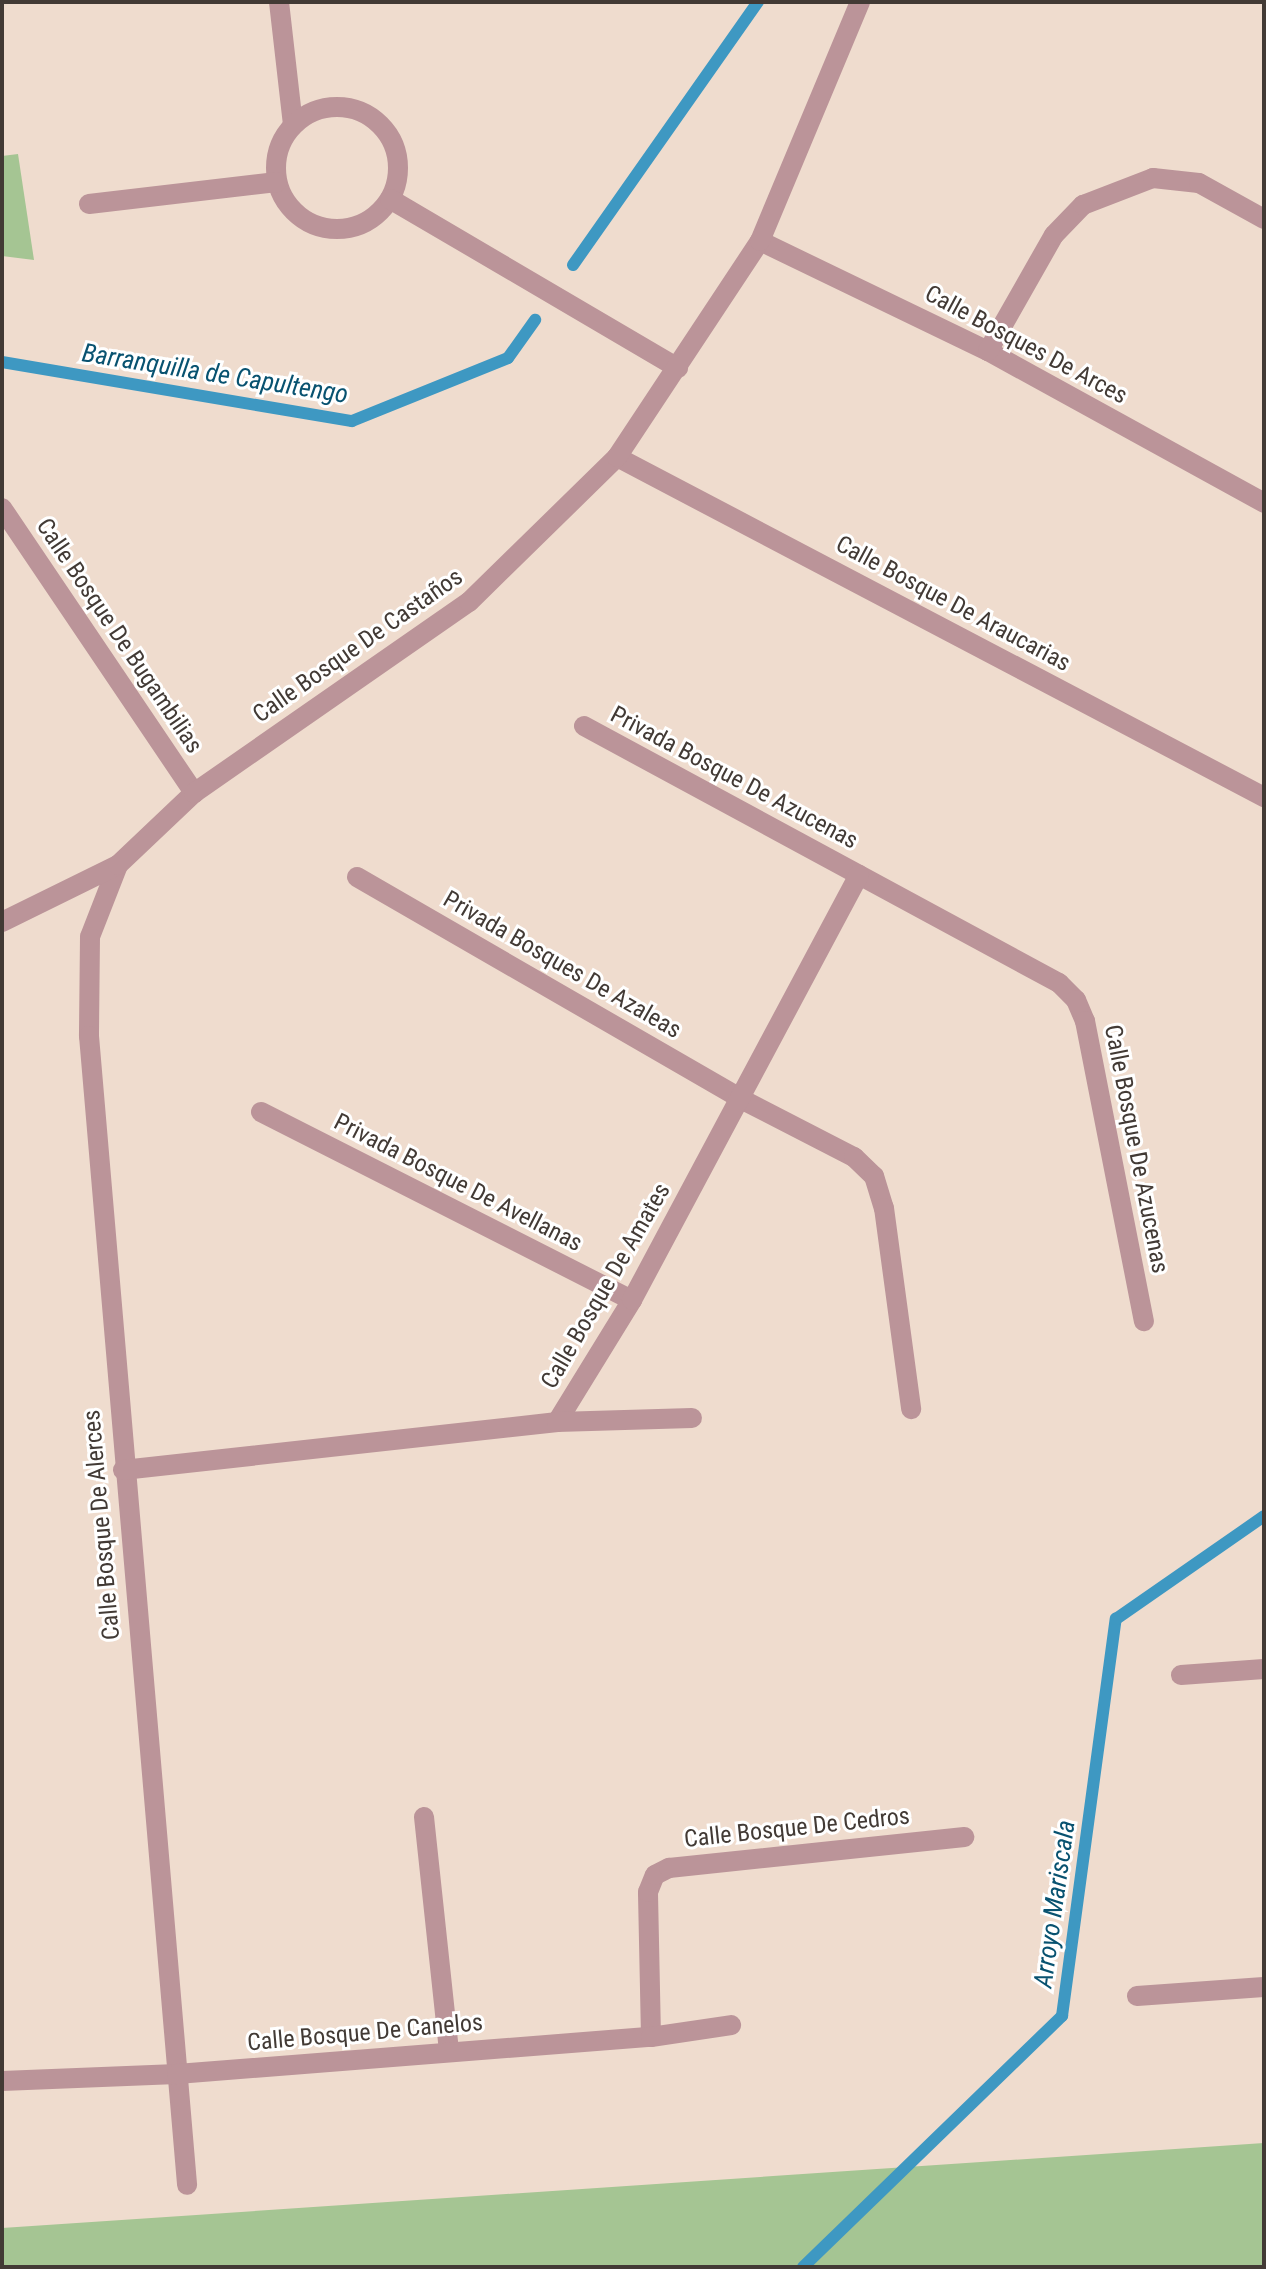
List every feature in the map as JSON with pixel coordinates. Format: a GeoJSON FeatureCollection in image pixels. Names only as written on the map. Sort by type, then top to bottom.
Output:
{"type":"FeatureCollection","features":[{"type":"Feature","properties":{"kind":"street"},"geometry":{"type":"LineString","coordinates":[[279,2],[293,124]]}},
{"type":"Feature","properties":{"kind":"street","name":"Calle Bosque De Castaños"},"geometry":{"type":"LineString","coordinates":[[118,865],[194,793],[469,602],[617,457],[760,241],[860,2]]}},
{"type":"Feature","properties":{"kind":"street"},"geometry":{"type":"LineString","coordinates":[[328,106],[366,113],[392,142],[397,180],[390,199],[377,215],[339,229],[300,217],[277,182],[281,141],[293,124],[328,106]]}},
{"type":"Feature","properties":{"kind":"street"},"geometry":{"type":"LineString","coordinates":[[988,351],[1054,235],[1083,205],[1153,178],[1199,183],[1264,219]]}},
{"type":"Feature","properties":{"kind":"street"},"geometry":{"type":"LineString","coordinates":[[89,204],[277,182]]}},
{"type":"Feature","properties":{"kind":"street"},"geometry":{"type":"LineString","coordinates":[[390,199],[678,368]]}},
{"type":"Feature","properties":{"kind":"street","name":"Calle Bosques De Arces"},"geometry":{"type":"LineString","coordinates":[[760,241],[988,351],[1264,503]]}},
{"type":"Feature","properties":{"kind":"street","name":"Calle Bosque De Araucarias"},"geometry":{"type":"LineString","coordinates":[[617,457],[1264,797]]}},
{"type":"Feature","properties":{"kind":"street","name":"Calle Bosque De Bugambilias"},"geometry":{"type":"LineString","coordinates":[[2,508],[194,793]]}},
{"type":"Feature","properties":{"kind":"street","name":"Privada Bosque De Azucenas"},"geometry":{"type":"LineString","coordinates":[[584,726],[859,875]]}},
{"type":"Feature","properties":{"kind":"street"},"geometry":{"type":"LineString","coordinates":[[2,922],[118,865]]}},
{"type":"Feature","properties":{"kind":"street","name":"Calle Bosque De Alerces"},"geometry":{"type":"LineString","coordinates":[[118,865],[90,937],[89,1036],[123,1470],[187,2185]]}},
{"type":"Feature","properties":{"kind":"street","name":"Calle Bosque De Amates"},"geometry":{"type":"LineString","coordinates":[[123,1470],[557,1422],[632,1300],[859,875]]}},
{"type":"Feature","properties":{"kind":"street","name":"Calle Bosque De Azucenas"},"geometry":{"type":"LineString","coordinates":[[859,875],[1059,983],[1076,1000],[1085,1021],[1144,1321]]}},
{"type":"Feature","properties":{"kind":"street","name":"Privada Bosques De Azaleas"},"geometry":{"type":"LineString","coordinates":[[357,877],[741,1099],[854,1157],[874,1176],[884,1208],[911,1409]]}},
{"type":"Feature","properties":{"kind":"street","name":"Privada Bosque De Avellanas"},"geometry":{"type":"LineString","coordinates":[[261,1112],[632,1300]]}},
{"type":"Feature","properties":{"kind":"street"},"geometry":{"type":"LineString","coordinates":[[557,1422],[692,1418]]}},
{"type":"Feature","properties":{"kind":"street"},"geometry":{"type":"LineString","coordinates":[[1181,1675],[1264,1669]]}},
{"type":"Feature","properties":{"kind":"street"},"geometry":{"type":"LineString","coordinates":[[424,1817],[449,2052]]}},
{"type":"Feature","properties":{"kind":"street","name":"Calle Bosque De Cedros"},"geometry":{"type":"LineString","coordinates":[[651,2037],[648,1892],[655,1875],[669,1868],[964,1837]]}},
{"type":"Feature","properties":{"kind":"street"},"geometry":{"type":"LineString","coordinates":[[1137,1996],[1264,1987]]}},
{"type":"Feature","properties":{"kind":"street","name":"Calle Bosque De Canelos"},"geometry":{"type":"LineString","coordinates":[[2,2081],[177,2074],[651,2037],[731,2025]]}},
{"type":"Feature","properties":{"kind":"green space"},"geometry":{"type":"Polygon","coordinates":[[[18,154],[34,260],[2,256],[2,156],[18,154]]]}},
{"type":"Feature","properties":{"kind":"green space"},"geometry":{"type":"Polygon","coordinates":[[[1264,2143],[1264,2267],[2,2267],[2,2228],[1264,2143]]]}},
{"type":"Feature","properties":{"kind":"waterway","name":"Barranquilla de Capultengo"},"geometry":{"type":"LineString","coordinates":[[573,265],[758,2]]}},
{"type":"Feature","properties":{"kind":"waterway","name":"Barranquilla de Capultengo"},"geometry":{"type":"LineString","coordinates":[[2,362],[352,421],[508,358],[535,320]]}},
{"type":"Feature","properties":{"kind":"waterway","name":"Arroyo Mariscala"},"geometry":{"type":"LineString","coordinates":[[803,2267],[1062,2016],[1116,1619],[1264,1516]]}}]}
